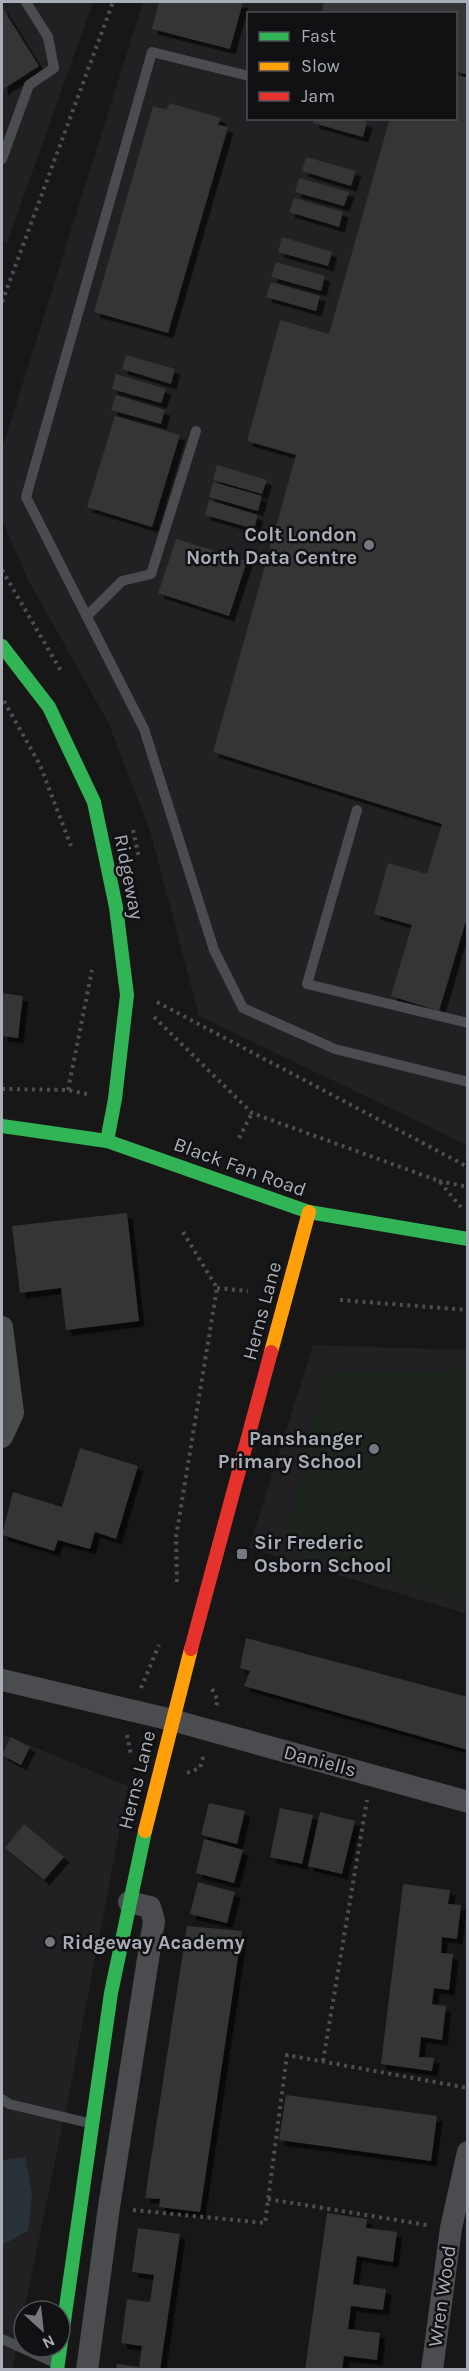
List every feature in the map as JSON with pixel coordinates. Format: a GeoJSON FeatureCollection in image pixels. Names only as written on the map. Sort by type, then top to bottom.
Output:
{"type":"FeatureCollection","features":[{"type":"Feature","properties":{"kind":"street","name":"Ridgeway"},"geometry":{"type":"LineString","coordinates":[[2,646],[49,707],[94,802],[114,896],[127,995],[108,1140]]}},
{"type":"Feature","properties":{"kind":"street","name":"Black Fan Road"},"geometry":{"type":"LineString","coordinates":[[2,1126],[108,1140],[309,1212],[468,1239]]}},
{"type":"Feature","properties":{"kind":"street","name":"Herns Lane"},"geometry":{"type":"LineString","coordinates":[[57,2367],[111,1993],[153,1790],[309,1212]]}},
{"type":"Feature","properties":{"kind":"street"},"geometry":{"type":"LineString","coordinates":[[2,1327],[13,1413],[2,1437]]}},
{"type":"Feature","properties":{"kind":"street","name":"Daniells"},"geometry":{"type":"LineString","coordinates":[[2,1680],[172,1720],[468,1802]]}},
{"type":"Feature","properties":{"kind":"street"},"geometry":{"type":"LineString","coordinates":[[87,2370],[109,2207],[154,1921],[150,1907],[129,1902]]}},
{"type":"Feature","properties":{"kind":"street","name":"Wren Wood"},"geometry":{"type":"LineString","coordinates":[[432,2370],[451,2228],[468,2152]]}},
{"type":"Feature","properties":{"kind":"lane"},"geometry":{"type":"LineString","coordinates":[[2,159],[30,85],[54,68],[48,37],[26,2]]}},
{"type":"Feature","properties":{"kind":"lane"},"geometry":{"type":"LineString","coordinates":[[247,76],[152,52],[26,497],[144,729],[214,951],[243,1008],[335,1049],[468,1082]]}},
{"type":"Feature","properties":{"kind":"lane"},"geometry":{"type":"LineString","coordinates":[[88,615],[122,581],[151,574],[196,431]]}},
{"type":"Feature","properties":{"kind":"lane"},"geometry":{"type":"LineString","coordinates":[[357,810],[307,984],[468,1023]]}},
{"type":"Feature","properties":{"kind":"lane"},"geometry":{"type":"LineString","coordinates":[[2,2099],[9,2104],[92,2124]]}},
{"type":"Feature","properties":{"kind":"lane"},"geometry":{"type":"LineString","coordinates":[[2,2339],[57,2367]]}},
{"type":"Feature","properties":{"kind":"path"},"geometry":{"type":"LineString","coordinates":[[2,302],[112,2]]}},
{"type":"Feature","properties":{"kind":"path"},"geometry":{"type":"LineString","coordinates":[[2,697],[40,765],[72,850]]}},
{"type":"Feature","properties":{"kind":"path"},"geometry":{"type":"LineString","coordinates":[[2,1089],[68,1090],[87,1009],[94,962]]}},
{"type":"Feature","properties":{"kind":"path"},"geometry":{"type":"LineString","coordinates":[[156,991],[157,1002],[154,1018],[252,1113],[439,1181],[468,1187]]}},
{"type":"Feature","properties":{"kind":"path"},"geometry":{"type":"LineString","coordinates":[[157,1002],[468,1167]]}},
{"type":"Feature","properties":{"kind":"path"},"geometry":{"type":"LineString","coordinates":[[239,1138],[252,1113]]}},
{"type":"Feature","properties":{"kind":"path"},"geometry":{"type":"LineString","coordinates":[[439,1181],[468,1214]]}},
{"type":"Feature","properties":{"kind":"path"},"geometry":{"type":"LineString","coordinates":[[177,1592],[176,1537],[217,1288],[183,1232]]}},
{"type":"Feature","properties":{"kind":"path"},"geometry":{"type":"LineString","coordinates":[[217,1288],[248,1291]]}},
{"type":"Feature","properties":{"kind":"path"},"geometry":{"type":"LineString","coordinates":[[340,1300],[468,1310]]}},
{"type":"Feature","properties":{"kind":"path"},"geometry":{"type":"LineString","coordinates":[[139,1693],[160,1643]]}},
{"type":"Feature","properties":{"kind":"path"},"geometry":{"type":"LineString","coordinates":[[323,2061],[371,1775]]}},
{"type":"Feature","properties":{"kind":"path"},"geometry":{"type":"LineString","coordinates":[[109,2207],[265,2223],[287,2055],[468,2088]]}},
{"type":"Feature","properties":{"kind":"path"},"geometry":{"type":"LineString","coordinates":[[268,2199],[451,2228]]}},
{"type":"Feature","properties":{"kind":"shaded area"},"geometry":{"type":"Polygon","coordinates":[[[2,2],[93,2],[7,243],[2,241],[2,2]]]}},
{"type":"Feature","properties":{"kind":"shaded area"},"geometry":{"type":"Polygon","coordinates":[[[143,2],[467,2],[467,1145],[199,1016],[151,834],[109,724],[27,578],[2,519],[2,449],[143,2]]]}},
{"type":"Feature","properties":{"kind":"shaded area","name":"Panshanger Primary School"},"geometry":{"type":"Polygon","coordinates":[[[313,1345],[467,1350],[467,1614],[249,1548],[313,1345]]]}},
{"type":"Feature","properties":{"kind":"shaded area","name":"Panshanger Primary School"},"geometry":{"type":"Polygon","coordinates":[[[467,1370],[467,1601],[284,1547],[326,1372],[467,1370]]]}},
{"type":"Feature","properties":{"kind":"shaded area","name":"Ridgeway Academy"},"geometry":{"type":"Polygon","coordinates":[[[2,1734],[128,1786],[71,2084],[27,2299],[12,2299],[12,2359],[14,2359],[12,2370],[2,2369],[2,1734]]]}},
{"type":"Feature","properties":{"kind":"shaded area"},"geometry":{"type":"Polygon","coordinates":[[[25,2157],[32,2193],[28,2231],[2,2245],[2,2160],[25,2157]]]}},
{"type":"Feature","properties":{"kind":"building"},"geometry":{"type":"Polygon","coordinates":[[[159,2],[243,2],[230,49],[152,29],[159,2]]]}},
{"type":"Feature","properties":{"kind":"building"},"geometry":{"type":"Polygon","coordinates":[[[324,2],[468,2],[468,75],[457,71],[457,12],[322,12],[324,2]]]}},
{"type":"Feature","properties":{"kind":"building"},"geometry":{"type":"Polygon","coordinates":[[[2,7],[39,66],[2,90],[2,7]]]}},
{"type":"Feature","properties":{"kind":"building","name":"Colt London North Data Centre"},"geometry":{"type":"Polygon","coordinates":[[[457,75],[468,78],[468,914],[439,1011],[391,996],[412,925],[374,914],[388,863],[427,874],[442,824],[213,752],[296,455],[247,441],[280,320],[329,334],[389,120],[457,120],[457,75]]]}},
{"type":"Feature","properties":{"kind":"building"},"geometry":{"type":"Polygon","coordinates":[[[169,103],[221,118],[218,125],[228,127],[168,333],[94,312],[153,106],[167,110],[169,103]]]}},
{"type":"Feature","properties":{"kind":"building"},"geometry":{"type":"Polygon","coordinates":[[[314,120],[367,122],[363,137],[313,123],[314,120]]]}},
{"type":"Feature","properties":{"kind":"building"},"geometry":{"type":"Polygon","coordinates":[[[306,157],[356,171],[351,186],[302,171],[306,157]]]}},
{"type":"Feature","properties":{"kind":"building"},"geometry":{"type":"Polygon","coordinates":[[[299,178],[349,192],[344,206],[295,192],[299,178]]]}},
{"type":"Feature","properties":{"kind":"building"},"geometry":{"type":"Polygon","coordinates":[[[294,198],[343,212],[339,227],[289,212],[294,198]]]}},
{"type":"Feature","properties":{"kind":"building"},"geometry":{"type":"Polygon","coordinates":[[[282,237],[332,252],[328,266],[278,252],[282,237]]]}},
{"type":"Feature","properties":{"kind":"building"},"geometry":{"type":"Polygon","coordinates":[[[276,262],[325,276],[321,291],[271,277],[276,262]]]}},
{"type":"Feature","properties":{"kind":"building"},"geometry":{"type":"Polygon","coordinates":[[[271,282],[320,296],[316,311],[266,297],[271,282]]]}},
{"type":"Feature","properties":{"kind":"building"},"geometry":{"type":"Polygon","coordinates":[[[126,355],[175,369],[171,384],[122,369],[126,355]]]}},
{"type":"Feature","properties":{"kind":"building"},"geometry":{"type":"Polygon","coordinates":[[[116,374],[166,389],[161,403],[112,389],[116,374]]]}},
{"type":"Feature","properties":{"kind":"building"},"geometry":{"type":"Polygon","coordinates":[[[116,395],[165,410],[161,424],[111,410],[116,395]]]}},
{"type":"Feature","properties":{"kind":"building"},"geometry":{"type":"Polygon","coordinates":[[[115,416],[180,435],[152,527],[87,507],[115,416]]]}},
{"type":"Feature","properties":{"kind":"building"},"geometry":{"type":"Polygon","coordinates":[[[217,465],[267,480],[262,494],[213,480],[217,465]]]}},
{"type":"Feature","properties":{"kind":"building"},"geometry":{"type":"Polygon","coordinates":[[[213,482],[262,496],[258,511],[209,497],[213,482]]]}},
{"type":"Feature","properties":{"kind":"building"},"geometry":{"type":"Polygon","coordinates":[[[209,500],[258,515],[254,529],[205,515],[209,500]]]}},
{"type":"Feature","properties":{"kind":"building"},"geometry":{"type":"Polygon","coordinates":[[[176,539],[247,561],[229,616],[158,593],[176,539]]]}},
{"type":"Feature","properties":{"kind":"building"},"geometry":{"type":"Polygon","coordinates":[[[2,993],[23,996],[18,1038],[2,1036],[2,993]]]}},
{"type":"Feature","properties":{"kind":"building"},"geometry":{"type":"Polygon","coordinates":[[[127,1213],[139,1321],[66,1330],[61,1288],[20,1293],[12,1226],[127,1213]]]}},
{"type":"Feature","properties":{"kind":"building"},"geometry":{"type":"Polygon","coordinates":[[[80,1448],[138,1466],[116,1539],[95,1532],[90,1549],[58,1540],[54,1551],[2,1535],[13,1492],[62,1507],[80,1448]]]}},
{"type":"Feature","properties":{"kind":"building"},"geometry":{"type":"Polygon","coordinates":[[[246,1638],[468,1697],[468,1750],[244,1686],[250,1671],[240,1668],[246,1638]]]}},
{"type":"Feature","properties":{"kind":"building"},"geometry":{"type":"Polygon","coordinates":[[[11,1737],[30,1747],[21,1765],[2,1755],[11,1737]]]}},
{"type":"Feature","properties":{"kind":"building"},"geometry":{"type":"Polygon","coordinates":[[[209,1803],[245,1811],[237,1844],[201,1835],[209,1803]]]}},
{"type":"Feature","properties":{"kind":"building"},"geometry":{"type":"Polygon","coordinates":[[[280,1808],[313,1815],[302,1864],[270,1857],[280,1808]]]}},
{"type":"Feature","properties":{"kind":"building"},"geometry":{"type":"Polygon","coordinates":[[[320,1812],[355,1821],[342,1874],[308,1866],[320,1812]]]}},
{"type":"Feature","properties":{"kind":"building"},"geometry":{"type":"Polygon","coordinates":[[[24,1824],[64,1857],[44,1880],[5,1848],[24,1824]]]}},
{"type":"Feature","properties":{"kind":"building"},"geometry":{"type":"Polygon","coordinates":[[[204,1839],[243,1850],[234,1883],[196,1873],[204,1839]]]}},
{"type":"Feature","properties":{"kind":"building"},"geometry":{"type":"Polygon","coordinates":[[[198,1882],[235,1892],[227,1923],[190,1914],[198,1882]]]}},
{"type":"Feature","properties":{"kind":"building"},"geometry":{"type":"Polygon","coordinates":[[[403,1884],[450,1890],[448,1904],[461,1905],[457,1939],[442,1937],[441,1953],[453,1954],[449,1990],[434,1988],[432,2004],[446,2006],[442,2040],[421,2037],[419,2057],[434,2058],[432,2071],[381,2064],[403,1884]]]}},
{"type":"Feature","properties":{"kind":"building"},"geometry":{"type":"Polygon","coordinates":[[[187,1926],[242,1931],[200,2212],[159,2207],[160,2199],[145,2198],[187,1926]]]}},
{"type":"Feature","properties":{"kind":"building"},"geometry":{"type":"Polygon","coordinates":[[[286,2095],[437,2116],[431,2161],[279,2140],[286,2095]]]}},
{"type":"Feature","properties":{"kind":"building"},"geometry":{"type":"Polygon","coordinates":[[[327,2213],[367,2219],[366,2228],[397,2232],[393,2262],[357,2256],[353,2284],[386,2289],[383,2310],[351,2306],[348,2329],[380,2333],[377,2360],[344,2356],[342,2370],[305,2370],[327,2213]]]}},
{"type":"Feature","properties":{"kind":"building"},"geometry":{"type":"Polygon","coordinates":[[[138,2228],[180,2234],[160,2370],[116,2370],[117,2364],[139,2367],[142,2346],[121,2343],[127,2299],[150,2302],[154,2275],[132,2272],[138,2228]]]}},
{"type":"Feature","properties":{"kind":"traffic: fast"},"geometry":{"type":"LineString","coordinates":[[2,646],[49,707],[94,802],[116,907],[127,995],[115,1099],[107,1141]]}},
{"type":"Feature","properties":{"kind":"traffic: fast"},"geometry":{"type":"LineString","coordinates":[[2,1126],[107,1141],[309,1212],[468,1239]]}},
{"type":"Feature","properties":{"kind":"traffic: fast"},"geometry":{"type":"LineString","coordinates":[[57,2370],[111,1993],[145,1831]]}},
{"type":"Feature","properties":{"kind":"traffic: slow"},"geometry":{"type":"LineString","coordinates":[[271,1352],[309,1212]]}},
{"type":"Feature","properties":{"kind":"traffic: slow"},"geometry":{"type":"LineString","coordinates":[[145,1831],[191,1649]]}},
{"type":"Feature","properties":{"kind":"traffic: jam"},"geometry":{"type":"LineString","coordinates":[[191,1649],[271,1352]]}},
{"type":"Feature","properties":{"kind":"place","name":"Colt London North Data Centre"},"geometry":{"type":"Point","coordinates":[369,545]}},
{"type":"Feature","properties":{"kind":"place","name":"Panshanger Primary School"},"geometry":{"type":"Point","coordinates":[374,1449]}},
{"type":"Feature","properties":{"kind":"place","name":"Sir Frederic Osborn School"},"geometry":{"type":"Point","coordinates":[242,1554]}},
{"type":"Feature","properties":{"kind":"place","name":"Ridgeway Academy"},"geometry":{"type":"Point","coordinates":[50,1942]}}]}
